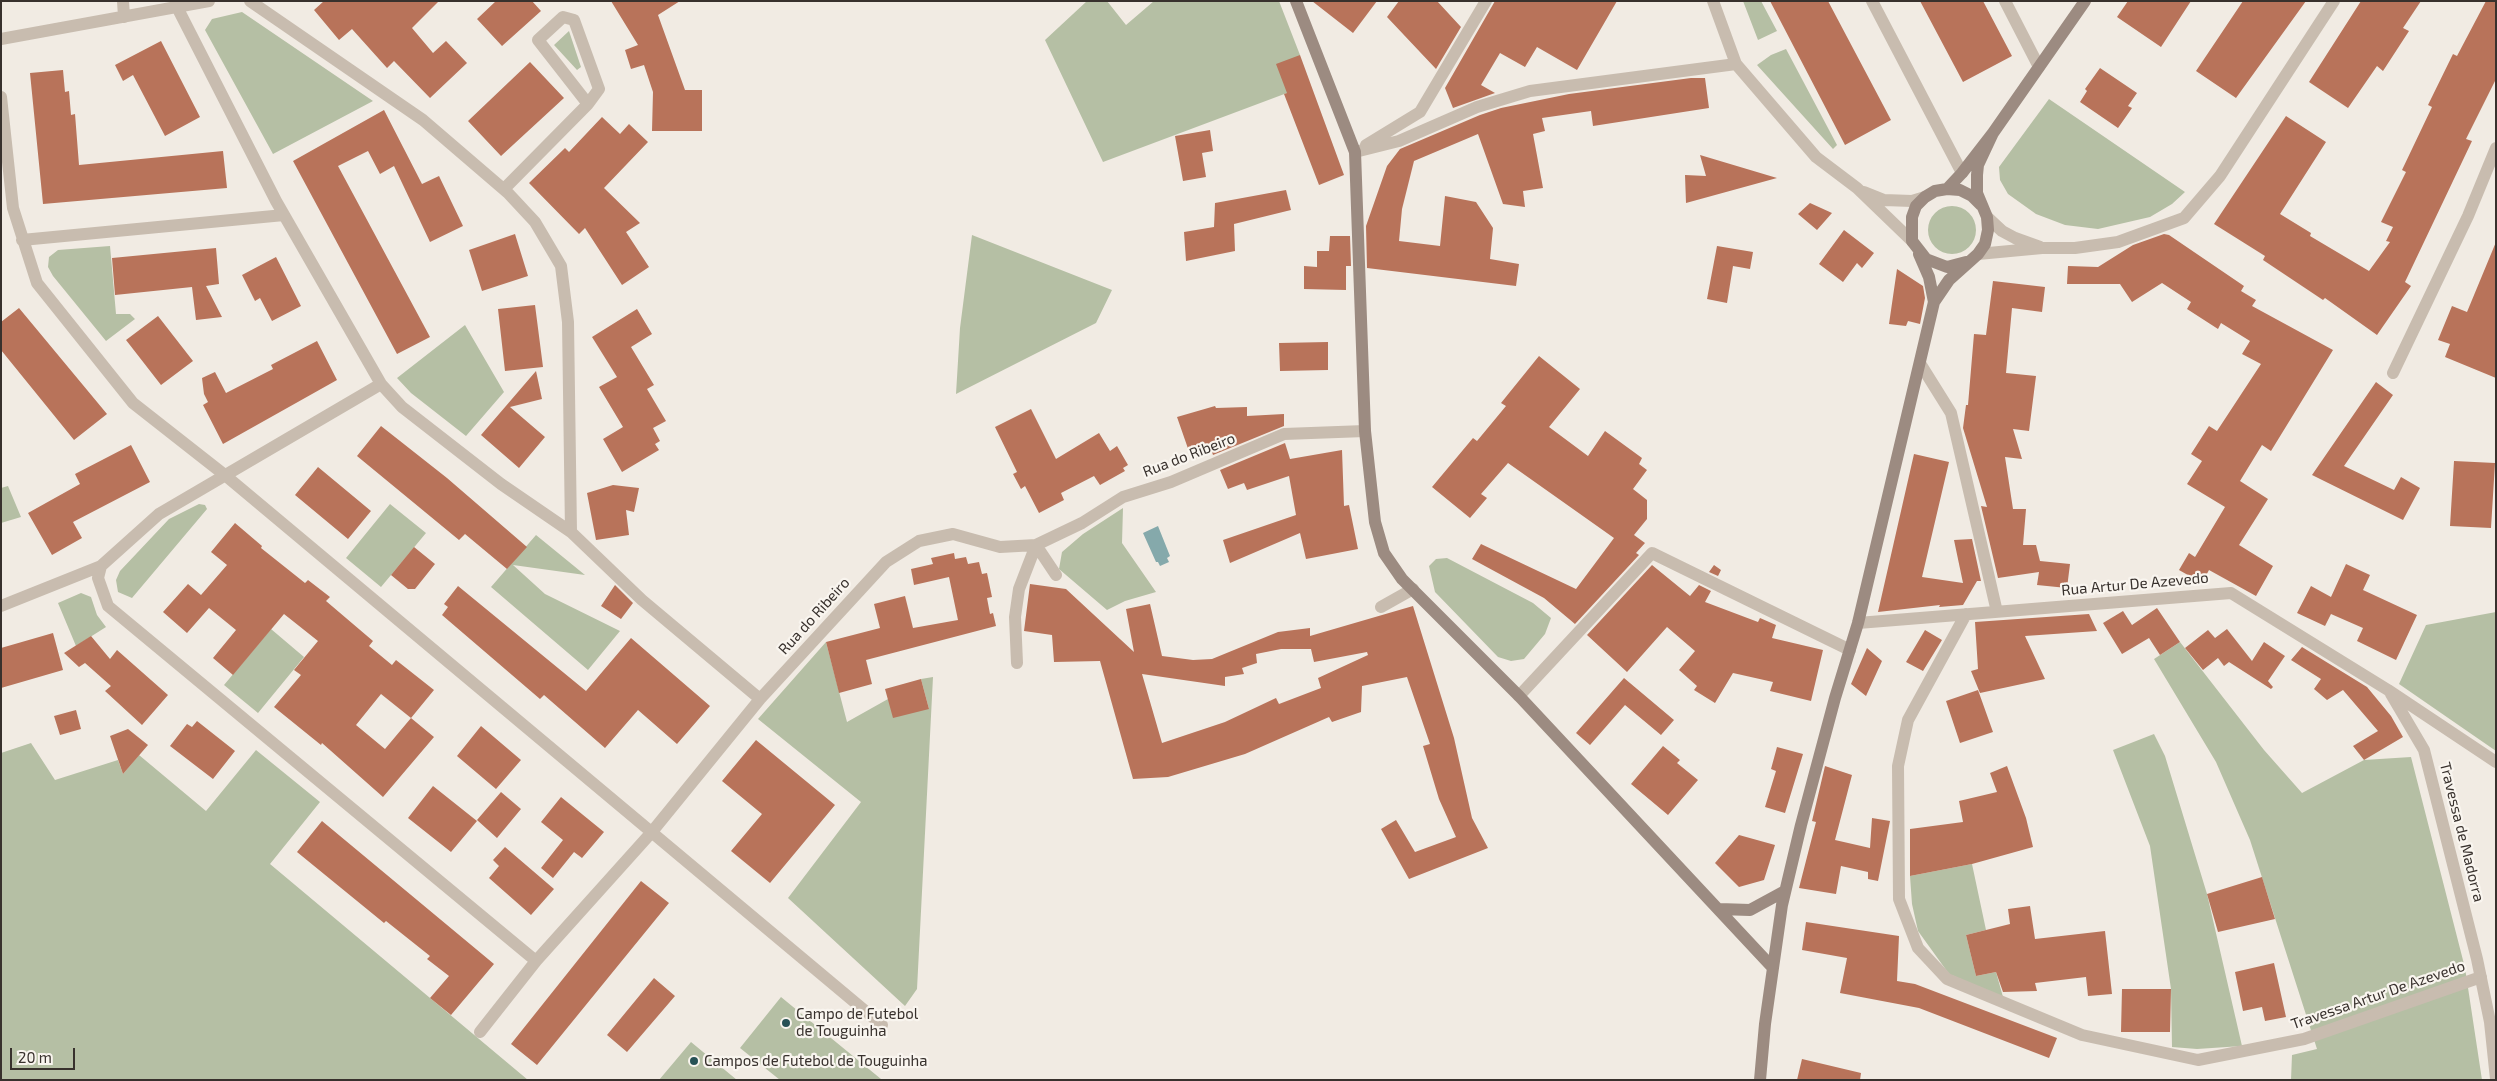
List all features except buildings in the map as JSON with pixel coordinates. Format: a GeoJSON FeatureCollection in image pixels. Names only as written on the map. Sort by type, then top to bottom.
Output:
{"type":"FeatureCollection","features":[{"type":"Feature","properties":{"kind":"main road"},"geometry":{"type":"LineString","coordinates":[[1296,1],[1356,152],[1365,431],[1375,522],[1384,554],[1413,589],[1519,696],[1773,968]]}},
{"type":"Feature","properties":{"kind":"main road"},"geometry":{"type":"LineString","coordinates":[[1947,189],[1993,133],[2085,1]]}},
{"type":"Feature","properties":{"kind":"main road"},"geometry":{"type":"LineString","coordinates":[[1760,1080],[1773,968],[1785,891],[1832,707],[1858,623],[1921,365],[1934,302],[1949,280],[1974,258],[1987,237],[1987,217],[1977,193],[1978,165],[1993,133]]}},
{"type":"Feature","properties":{"kind":"main road"},"geometry":{"type":"LineString","coordinates":[[1934,302],[1929,277],[1915,246],[1910,229],[1916,206],[1935,191],[1947,189],[1960,190],[1972,196],[1981,205]]}},
{"type":"Feature","properties":{"kind":"main road"},"geometry":{"type":"LineString","coordinates":[[1915,246],[1931,262],[1948,267],[1974,258]]}},
{"type":"Feature","properties":{"kind":"main road"},"geometry":{"type":"LineString","coordinates":[[1718,909],[1750,910],[1785,891]]}},
{"type":"Feature","properties":{"kind":"street"},"geometry":{"type":"LineString","coordinates":[[123,1],[124,16]]}},
{"type":"Feature","properties":{"kind":"street"},"geometry":{"type":"LineString","coordinates":[[1,39],[209,1]]}},
{"type":"Feature","properties":{"kind":"street"},"geometry":{"type":"LineString","coordinates":[[250,1],[423,120],[504,189],[535,222],[561,266],[568,322],[571,532]]}},
{"type":"Feature","properties":{"kind":"street"},"geometry":{"type":"LineString","coordinates":[[1356,152],[1420,112],[1486,1]]}},
{"type":"Feature","properties":{"kind":"street"},"geometry":{"type":"LineString","coordinates":[[1713,1],[1736,64],[1816,157],[1858,188],[1915,246]]}},
{"type":"Feature","properties":{"kind":"street"},"geometry":{"type":"LineString","coordinates":[[1872,1],[1962,173]]}},
{"type":"Feature","properties":{"kind":"street"},"geometry":{"type":"LineString","coordinates":[[2005,1],[2039,67]]}},
{"type":"Feature","properties":{"kind":"street"},"geometry":{"type":"LineString","coordinates":[[1974,258],[2042,248],[2075,248],[2118,242],[2184,218],[2220,176],[2334,1]]}},
{"type":"Feature","properties":{"kind":"street"},"geometry":{"type":"LineString","coordinates":[[177,7],[284,215],[381,384],[410,413],[501,484],[571,532],[642,600],[760,699]]}},
{"type":"Feature","properties":{"kind":"street"},"geometry":{"type":"LineString","coordinates":[[504,189],[588,104],[598,89],[574,20],[563,17],[538,40],[588,104]]}},
{"type":"Feature","properties":{"kind":"street"},"geometry":{"type":"LineString","coordinates":[[1356,152],[1399,141],[1477,107],[1530,91],[1736,64]]}},
{"type":"Feature","properties":{"kind":"street"},"geometry":{"type":"LineString","coordinates":[[1,97],[13,208],[36,283],[133,403],[226,476],[882,1025]]}},
{"type":"Feature","properties":{"kind":"street"},"geometry":{"type":"LineString","coordinates":[[2393,373],[2468,216],[2496,148]]}},
{"type":"Feature","properties":{"kind":"street"},"geometry":{"type":"LineString","coordinates":[[1858,188],[1884,200],[1912,201],[1925,197]]}},
{"type":"Feature","properties":{"kind":"street"},"geometry":{"type":"LineString","coordinates":[[22,240],[284,215]]}},
{"type":"Feature","properties":{"kind":"street"},"geometry":{"type":"LineString","coordinates":[[1987,217],[2002,231],[2042,248]]}},
{"type":"Feature","properties":{"kind":"street"},"geometry":{"type":"LineString","coordinates":[[1921,365],[1951,413],[1997,612]]}},
{"type":"Feature","properties":{"kind":"street"},"geometry":{"type":"LineString","coordinates":[[1,606],[100,566],[159,514],[381,384]]}},
{"type":"Feature","properties":{"kind":"street","name":"Rua do Ribeiro"},"geometry":{"type":"LineString","coordinates":[[480,1032],[536,961],[651,833],[760,699],[886,562],[919,541],[953,534],[1000,546],[1036,545],[1082,524],[1123,497],[1171,482],[1284,434],[1365,431]]}},
{"type":"Feature","properties":{"kind":"street"},"geometry":{"type":"LineString","coordinates":[[1036,545],[1056,575]]}},
{"type":"Feature","properties":{"kind":"street"},"geometry":{"type":"LineString","coordinates":[[1017,663],[1016,616],[1019,589],[1026,566],[1036,545]]}},
{"type":"Feature","properties":{"kind":"street"},"geometry":{"type":"LineString","coordinates":[[1519,696],[1652,553],[1850,650]]}},
{"type":"Feature","properties":{"kind":"street"},"geometry":{"type":"LineString","coordinates":[[100,566],[98,578],[108,606],[536,961]]}},
{"type":"Feature","properties":{"kind":"street"},"geometry":{"type":"LineString","coordinates":[[1381,607],[1413,589]]}},
{"type":"Feature","properties":{"kind":"street","name":"Rua Artur De Azevedo"},"geometry":{"type":"LineString","coordinates":[[1858,623],[2231,593],[2388,690],[2496,762]]}},
{"type":"Feature","properties":{"kind":"street","name":"Travessa Artur De Azevedo"},"geometry":{"type":"LineString","coordinates":[[1966,614],[1908,720],[1898,766],[1899,899],[1918,948],[1947,979],[2082,1035],[2198,1060],[2304,1039],[2481,977]]}},
{"type":"Feature","properties":{"kind":"street","name":"Travessa de Madorra"},"geometry":{"type":"LineString","coordinates":[[2388,690],[2424,750],[2481,977],[2490,1022],[2496,1079]]}},
{"type":"Feature","properties":{"kind":"green space"},"geometry":{"type":"Polygon","coordinates":[[[1087,1],[1107,1],[1126,25],[1154,1],[1279,1],[1300,55],[1287,93],[1103,162],[1045,40],[1087,1]]]}},
{"type":"Feature","properties":{"kind":"green space"},"geometry":{"type":"Polygon","coordinates":[[[1743,1],[1761,1],[1777,31],[1758,40],[1743,1]]]}},
{"type":"Feature","properties":{"kind":"green space"},"geometry":{"type":"Polygon","coordinates":[[[242,12],[373,101],[273,154],[205,30],[212,19],[242,12]]]}},
{"type":"Feature","properties":{"kind":"green space"},"geometry":{"type":"Polygon","coordinates":[[[569,31],[581,67],[577,70],[554,45],[569,31]]]}},
{"type":"Feature","properties":{"kind":"green space"},"geometry":{"type":"Polygon","coordinates":[[[1786,49],[1837,145],[1833,149],[1757,65],[1771,55],[1786,49]]]}},
{"type":"Feature","properties":{"kind":"green space"},"geometry":{"type":"Polygon","coordinates":[[[2049,99],[2185,192],[2172,204],[2150,217],[2098,229],[2065,225],[2036,214],[2008,194],[2000,180],[1999,167],[2049,99]]]}},
{"type":"Feature","properties":{"kind":"green space"},"geometry":{"type":"Polygon","coordinates":[[[1947,206],[1957,206],[1969,213],[1976,225],[1976,235],[1969,247],[1957,254],[1947,254],[1939,250],[1932,243],[1928,235],[1928,225],[1932,217],[1939,210],[1947,206]]]}},
{"type":"Feature","properties":{"kind":"green space"},"geometry":{"type":"Polygon","coordinates":[[[972,235],[1112,290],[1096,323],[956,394],[960,328],[972,235]]]}},
{"type":"Feature","properties":{"kind":"green space"},"geometry":{"type":"Polygon","coordinates":[[[110,246],[116,314],[130,314],[135,319],[106,341],[53,276],[48,267],[49,257],[58,250],[110,246]]]}},
{"type":"Feature","properties":{"kind":"green space"},"geometry":{"type":"Polygon","coordinates":[[[465,325],[504,392],[466,436],[411,393],[397,378],[465,325]]]}},
{"type":"Feature","properties":{"kind":"green space"},"geometry":{"type":"Polygon","coordinates":[[[8,486],[21,517],[1,523],[1,488],[8,486]]]}},
{"type":"Feature","properties":{"kind":"green space"},"geometry":{"type":"Polygon","coordinates":[[[199,504],[205,505],[207,509],[132,598],[118,592],[116,580],[120,571],[169,519],[199,504]]]}},
{"type":"Feature","properties":{"kind":"green space"},"geometry":{"type":"Polygon","coordinates":[[[390,504],[426,533],[381,587],[346,558],[390,504]]]}},
{"type":"Feature","properties":{"kind":"green space"},"geometry":{"type":"Polygon","coordinates":[[[1123,508],[1122,543],[1156,592],[1125,601],[1107,610],[1059,569],[1062,552],[1083,534],[1123,508]]]}},
{"type":"Feature","properties":{"kind":"green space"},"geometry":{"type":"Polygon","coordinates":[[[536,535],[585,575],[513,565],[545,594],[620,631],[588,670],[491,587],[536,535]]]}},
{"type":"Feature","properties":{"kind":"green space"},"geometry":{"type":"Polygon","coordinates":[[[1447,558],[1533,603],[1551,618],[1545,634],[1524,659],[1511,661],[1498,657],[1435,592],[1429,566],[1436,559],[1447,558]]]}},
{"type":"Feature","properties":{"kind":"green space"},"geometry":{"type":"Polygon","coordinates":[[[81,593],[91,597],[97,615],[106,627],[76,646],[58,603],[81,593]]]}},
{"type":"Feature","properties":{"kind":"green space"},"geometry":{"type":"Polygon","coordinates":[[[2496,612],[2496,751],[2399,684],[2426,625],[2496,612]]]}},
{"type":"Feature","properties":{"kind":"green space"},"geometry":{"type":"Polygon","coordinates":[[[271,629],[304,657],[258,713],[224,685],[271,629]]]}},
{"type":"Feature","properties":{"kind":"green space"},"geometry":{"type":"Polygon","coordinates":[[[826,642],[847,722],[888,699],[929,709],[921,679],[933,677],[917,989],[905,1006],[788,898],[861,802],[758,719],[826,642]]]}},
{"type":"Feature","properties":{"kind":"green space"},"geometry":{"type":"Polygon","coordinates":[[[2180,642],[2264,750],[2302,793],[2364,760],[2411,757],[2465,968],[2482,1080],[2291,1080],[2292,1055],[2317,1049],[2250,840],[2216,762],[2154,659],[2180,642]]]}},
{"type":"Feature","properties":{"kind":"green space"},"geometry":{"type":"Polygon","coordinates":[[[2154,734],[2165,756],[2207,894],[2242,1046],[2197,1049],[2172,1047],[2171,989],[2150,846],[2113,750],[2154,734]]]}},
{"type":"Feature","properties":{"kind":"green space"},"geometry":{"type":"Polygon","coordinates":[[[31,743],[55,780],[118,760],[123,774],[139,755],[206,811],[256,750],[320,802],[270,864],[528,1080],[1,1080],[1,753],[31,743]]]}},
{"type":"Feature","properties":{"kind":"green space"},"geometry":{"type":"Polygon","coordinates":[[[1972,864],[1986,930],[1966,935],[1976,976],[1996,972],[2003,997],[1949,974],[1918,931],[1912,904],[1910,876],[1972,864]]]}},
{"type":"Feature","properties":{"kind":"green space","name":"Campo de Futebol de Touguinha"},"geometry":{"type":"Polygon","coordinates":[[[781,997],[881,1079],[780,1080],[740,1048],[781,997]]]}},
{"type":"Feature","properties":{"kind":"green space","name":"Campos de Futebol de Touguinha"},"geometry":{"type":"Polygon","coordinates":[[[691,1042],[737,1080],[659,1080],[691,1042]]]}},
{"type":"Feature","properties":{"kind":"water"},"geometry":{"type":"Polygon","coordinates":[[[1158,526],[1170,556],[1167,558],[1169,562],[1160,566],[1156,562],[1143,533],[1158,526]]]}},
{"type":"Feature","properties":{"kind":"place","name":"Campo de Futebol de Touguinha"},"geometry":{"type":"Point","coordinates":[786,1023]}},
{"type":"Feature","properties":{"kind":"place","name":"Campos de Futebol de Touguinha"},"geometry":{"type":"Point","coordinates":[694,1061]}}]}
